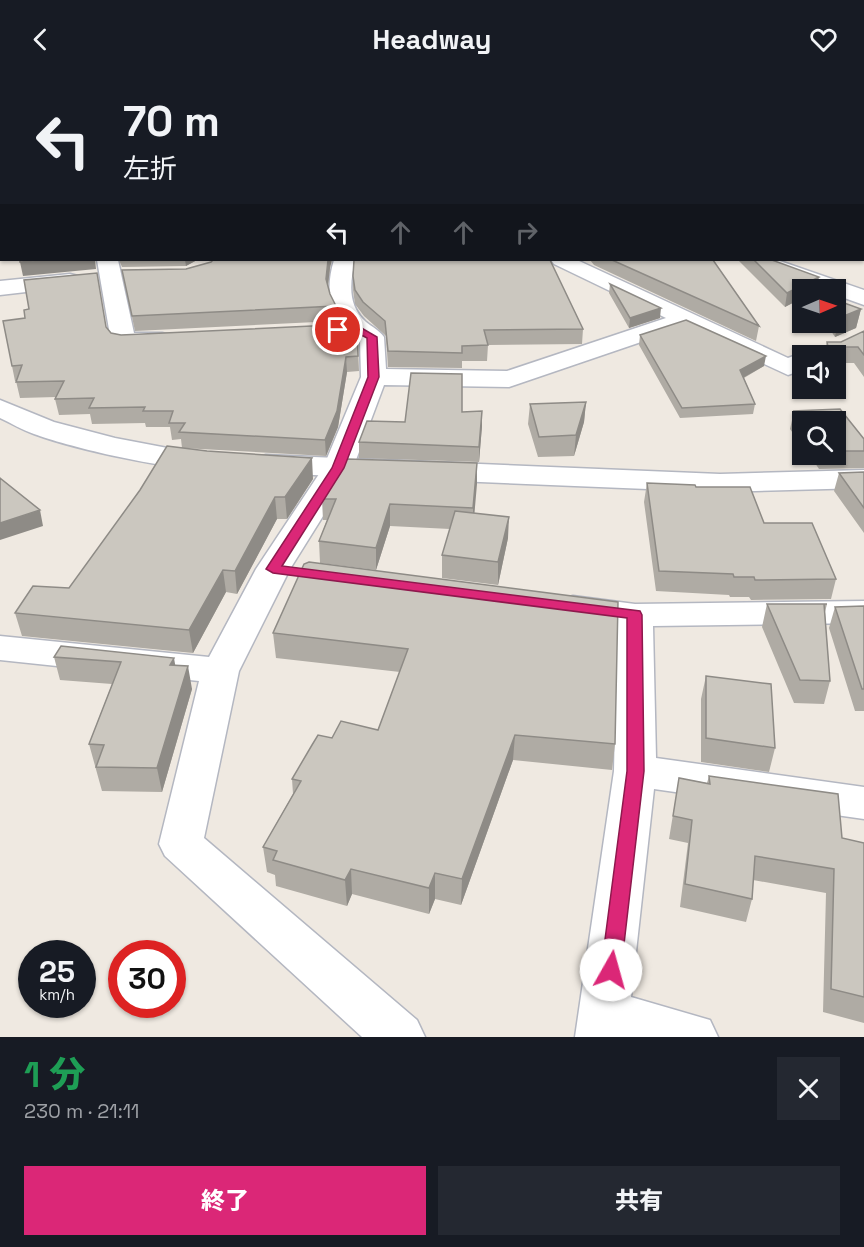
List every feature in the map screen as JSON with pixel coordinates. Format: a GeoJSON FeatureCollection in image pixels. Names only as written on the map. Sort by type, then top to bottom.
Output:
{"type":"FeatureCollection","features":[{"type":"Feature","properties":{"kind":"street"},"geometry":{"type":"LineString","coordinates":[[344,261],[338,282],[347,329],[372,337],[374,377],[338,468],[273,569],[220,671],[181,844],[399,1037]]}},
{"type":"Feature","properties":{"kind":"street"},"geometry":{"type":"LineString","coordinates":[[563,261],[788,367],[792,365]]}},
{"type":"Feature","properties":{"kind":"street"},"geometry":{"type":"LineString","coordinates":[[761,261],[864,298]]}},
{"type":"Feature","properties":{"kind":"street"},"geometry":{"type":"LineString","coordinates":[[0,288],[117,270],[123,341],[179,339]]}},
{"type":"Feature","properties":{"kind":"street"},"geometry":{"type":"LineString","coordinates":[[374,377],[509,379],[687,319]]}},
{"type":"Feature","properties":{"kind":"street"},"geometry":{"type":"LineString","coordinates":[[0,408],[44,428],[178,459],[338,468],[720,483],[864,479]]}},
{"type":"Feature","properties":{"kind":"street"},"geometry":{"type":"LineString","coordinates":[[273,569],[308,573]]}},
{"type":"Feature","properties":{"kind":"street"},"geometry":{"type":"LineString","coordinates":[[542,603],[635,615],[864,612]]}},
{"type":"Feature","properties":{"kind":"street"},"geometry":{"type":"LineString","coordinates":[[635,615],[635,771],[603,1025],[692,1037]]}},
{"type":"Feature","properties":{"kind":"street"},"geometry":{"type":"LineString","coordinates":[[0,648],[220,671]]}},
{"type":"Feature","properties":{"kind":"street"},"geometry":{"type":"LineString","coordinates":[[635,771],[864,803]]}},
{"type":"Feature","properties":{"kind":"building"},"geometry":{"type":"Polygon","coordinates":[[[328,261],[326,279],[336,306],[132,316],[122,270],[186,269],[211,262],[328,261]]]}},
{"type":"Feature","properties":{"kind":"building"},"geometry":{"type":"Polygon","coordinates":[[[354,261],[550,261],[583,329],[484,330],[488,345],[462,346],[462,353],[388,351],[385,321],[363,302],[355,290],[354,261]]]}},
{"type":"Feature","properties":{"kind":"building"},"geometry":{"type":"Polygon","coordinates":[[[614,261],[714,261],[759,326],[614,261]]]}},
{"type":"Feature","properties":{"kind":"building"},"geometry":{"type":"Polygon","coordinates":[[[755,261],[775,261],[819,277],[792,279],[792,290],[787,293],[755,261]]]}},
{"type":"Feature","properties":{"kind":"building"},"geometry":{"type":"Polygon","coordinates":[[[97,273],[106,327],[111,333],[121,335],[354,324],[357,326],[358,356],[346,357],[337,411],[325,440],[179,432],[185,423],[169,423],[173,411],[143,411],[145,407],[89,408],[94,398],[55,399],[64,381],[16,382],[22,365],[12,366],[3,321],[25,318],[24,310],[29,309],[24,280],[97,273]]]}},
{"type":"Feature","properties":{"kind":"building"},"geometry":{"type":"Polygon","coordinates":[[[610,284],[661,308],[630,318],[610,284]]]}},
{"type":"Feature","properties":{"kind":"building"},"geometry":{"type":"Polygon","coordinates":[[[846,304],[861,309],[846,315],[846,304]]]}},
{"type":"Feature","properties":{"kind":"building"},"geometry":{"type":"Polygon","coordinates":[[[686,320],[766,356],[740,370],[755,404],[682,408],[640,335],[686,320]]]}},
{"type":"Feature","properties":{"kind":"building"},"geometry":{"type":"Polygon","coordinates":[[[864,331],[864,355],[858,347],[828,345],[827,342],[841,342],[864,331]]]}},
{"type":"Feature","properties":{"kind":"building"},"geometry":{"type":"Polygon","coordinates":[[[411,373],[462,374],[462,412],[482,411],[479,447],[359,442],[367,421],[405,422],[411,373]]]}},
{"type":"Feature","properties":{"kind":"building"},"geometry":{"type":"Polygon","coordinates":[[[586,402],[576,435],[539,437],[530,404],[586,402]]]}},
{"type":"Feature","properties":{"kind":"building"},"geometry":{"type":"Polygon","coordinates":[[[840,409],[842,411],[794,411],[840,409]]]}},
{"type":"Feature","properties":{"kind":"building"},"geometry":{"type":"Polygon","coordinates":[[[846,416],[864,439],[864,451],[846,451],[846,416]]]}},
{"type":"Feature","properties":{"kind":"building"},"geometry":{"type":"Polygon","coordinates":[[[167,446],[312,458],[285,497],[275,497],[235,571],[223,570],[189,630],[15,613],[33,586],[69,588],[140,490],[167,446]]]}},
{"type":"Feature","properties":{"kind":"building"},"geometry":{"type":"Polygon","coordinates":[[[347,459],[477,463],[473,508],[390,504],[376,548],[319,541],[336,499],[322,499],[347,459]]]}},
{"type":"Feature","properties":{"kind":"building"},"geometry":{"type":"Polygon","coordinates":[[[864,472],[864,508],[839,473],[864,472]]]}},
{"type":"Feature","properties":{"kind":"building"},"geometry":{"type":"Polygon","coordinates":[[[0,478],[40,510],[0,523],[0,478]]]}},
{"type":"Feature","properties":{"kind":"building"},"geometry":{"type":"Polygon","coordinates":[[[647,483],[695,485],[696,487],[750,487],[764,523],[812,523],[836,579],[755,580],[754,577],[734,577],[733,574],[659,571],[647,483]]]}},
{"type":"Feature","properties":{"kind":"building"},"geometry":{"type":"Polygon","coordinates":[[[455,511],[509,517],[498,562],[442,555],[455,511]]]}},
{"type":"Feature","properties":{"kind":"building"},"geometry":{"type":"Polygon","coordinates":[[[309,562],[618,602],[615,744],[515,735],[462,879],[435,873],[429,888],[351,869],[345,880],[273,860],[277,851],[263,847],[301,781],[292,779],[318,735],[332,738],[341,721],[378,730],[408,649],[273,633],[304,564],[309,562]]]}},
{"type":"Feature","properties":{"kind":"building"},"geometry":{"type":"Polygon","coordinates":[[[767,604],[824,604],[830,681],[800,680],[767,604]]]}},
{"type":"Feature","properties":{"kind":"building"},"geometry":{"type":"Polygon","coordinates":[[[864,606],[864,689],[862,689],[835,607],[864,606]]]}},
{"type":"Feature","properties":{"kind":"building"},"geometry":{"type":"Polygon","coordinates":[[[61,646],[174,658],[170,665],[188,666],[157,768],[96,767],[104,745],[89,744],[121,662],[54,657],[61,646]]]}},
{"type":"Feature","properties":{"kind":"building"},"geometry":{"type":"Polygon","coordinates":[[[706,676],[771,684],[775,748],[706,738],[706,676]]]}},
{"type":"Feature","properties":{"kind":"building"},"geometry":{"type":"Polygon","coordinates":[[[709,776],[838,794],[842,838],[864,843],[864,997],[831,989],[834,869],[755,856],[752,899],[685,884],[692,820],[673,816],[679,778],[710,784],[709,776]]]}},
{"type":"Feature","properties":{"kind":"route"},"geometry":{"type":"LineString","coordinates":[[338,330],[358,328],[372,337],[374,377],[338,468],[273,569],[635,615],[635,771],[611,970]]}}]}
